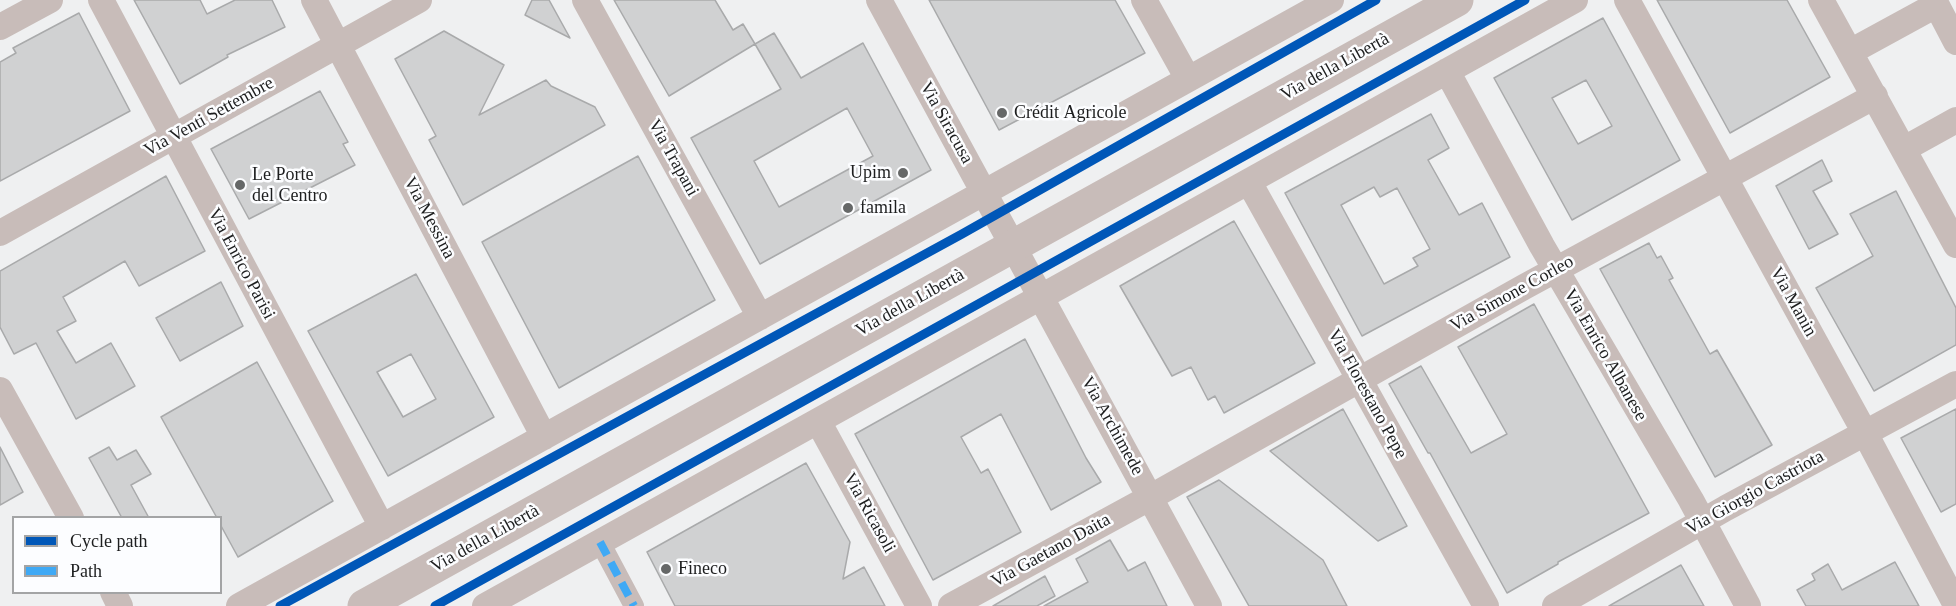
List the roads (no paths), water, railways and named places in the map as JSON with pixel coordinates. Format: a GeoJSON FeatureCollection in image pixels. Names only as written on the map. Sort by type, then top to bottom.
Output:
{"type":"FeatureCollection","features":[{"type":"Feature","properties":{"kind":"street"},"geometry":{"type":"LineString","coordinates":[[0,27],[50,0]]}},
{"type":"Feature","properties":{"kind":"street","name":"Via Enrico Parisi"},"geometry":{"type":"LineString","coordinates":[[101,0],[382,527]]}},
{"type":"Feature","properties":{"kind":"street","name":"Via Messina"},"geometry":{"type":"LineString","coordinates":[[314,0],[544,436]]}},
{"type":"Feature","properties":{"kind":"street","name":"Via Venti Settembre"},"geometry":{"type":"LineString","coordinates":[[0,233],[418,0]]}},
{"type":"Feature","properties":{"kind":"street","name":"Via Trapani"},"geometry":{"type":"LineString","coordinates":[[585,0],[760,317]]}},
{"type":"Feature","properties":{"kind":"street","name":"Via Siracusa"},"geometry":{"type":"LineString","coordinates":[[879,0],[1014,246]]}},
{"type":"Feature","properties":{"kind":"street"},"geometry":{"type":"LineString","coordinates":[[1144,0],[1188,80]]}},
{"type":"Feature","properties":{"kind":"street"},"geometry":{"type":"LineString","coordinates":[[239,606],[1331,0]]}},
{"type":"Feature","properties":{"kind":"street","name":"Via della Libertà"},"geometry":{"type":"LineString","coordinates":[[364,606],[1457,0]]}},
{"type":"Feature","properties":{"kind":"street"},"geometry":{"type":"LineString","coordinates":[[485,606],[1575,0]]}},
{"type":"Feature","properties":{"kind":"street","name":"Via Manin"},"geometry":{"type":"LineString","coordinates":[[1627,0],[1865,433],[1956,605]]}},
{"type":"Feature","properties":{"kind":"street"},"geometry":{"type":"LineString","coordinates":[[1821,0],[1956,245]]}},
{"type":"Feature","properties":{"kind":"street"},"geometry":{"type":"LineString","coordinates":[[1850,52],[1935,2],[1956,42]]}},
{"type":"Feature","properties":{"kind":"street","name":"Via Enrico Albanese"},"geometry":{"type":"LineString","coordinates":[[1447,71],[1556,270],[1703,521],[1748,606]]}},
{"type":"Feature","properties":{"kind":"street","name":"Via Simone Corleo"},"geometry":{"type":"LineString","coordinates":[[1151,496],[1556,270],[1875,96]]}},
{"type":"Feature","properties":{"kind":"street"},"geometry":{"type":"LineString","coordinates":[[1904,149],[1956,120]]}},
{"type":"Feature","properties":{"kind":"street","name":"Via Florestano Pepe"},"geometry":{"type":"LineString","coordinates":[[1249,182],[1486,606]]}},
{"type":"Feature","properties":{"kind":"street","name":"Via Archimede"},"geometry":{"type":"LineString","coordinates":[[1014,246],[1209,606]]}},
{"type":"Feature","properties":{"kind":"street","name":"Via Giorgio Castriota"},"geometry":{"type":"LineString","coordinates":[[1555,606],[1703,521],[1956,384]]}},
{"type":"Feature","properties":{"kind":"street"},"geometry":{"type":"LineString","coordinates":[[0,390],[70,516]]}},
{"type":"Feature","properties":{"kind":"street","name":"Via Ricasoli"},"geometry":{"type":"LineString","coordinates":[[818,421],[919,606]]}},
{"type":"Feature","properties":{"kind":"street","name":"Via Gaetano Daita"},"geometry":{"type":"LineString","coordinates":[[951,606],[1151,496]]}},
{"type":"Feature","properties":{"kind":"street"},"geometry":{"type":"LineString","coordinates":[[600,542],[634,606]]}},
{"type":"Feature","properties":{"kind":"place","name":"Crédit Agricole"},"geometry":{"type":"Point","coordinates":[1002,113]}},
{"type":"Feature","properties":{"kind":"place","name":"Upim"},"geometry":{"type":"Point","coordinates":[903,173]}},
{"type":"Feature","properties":{"kind":"place","name":"Le Porte del Centro"},"geometry":{"type":"Point","coordinates":[240,185]}},
{"type":"Feature","properties":{"kind":"place","name":"famila"},"geometry":{"type":"Point","coordinates":[848,208]}},
{"type":"Feature","properties":{"kind":"place","name":"Fineco"},"geometry":{"type":"Point","coordinates":[666,569]}}]}
